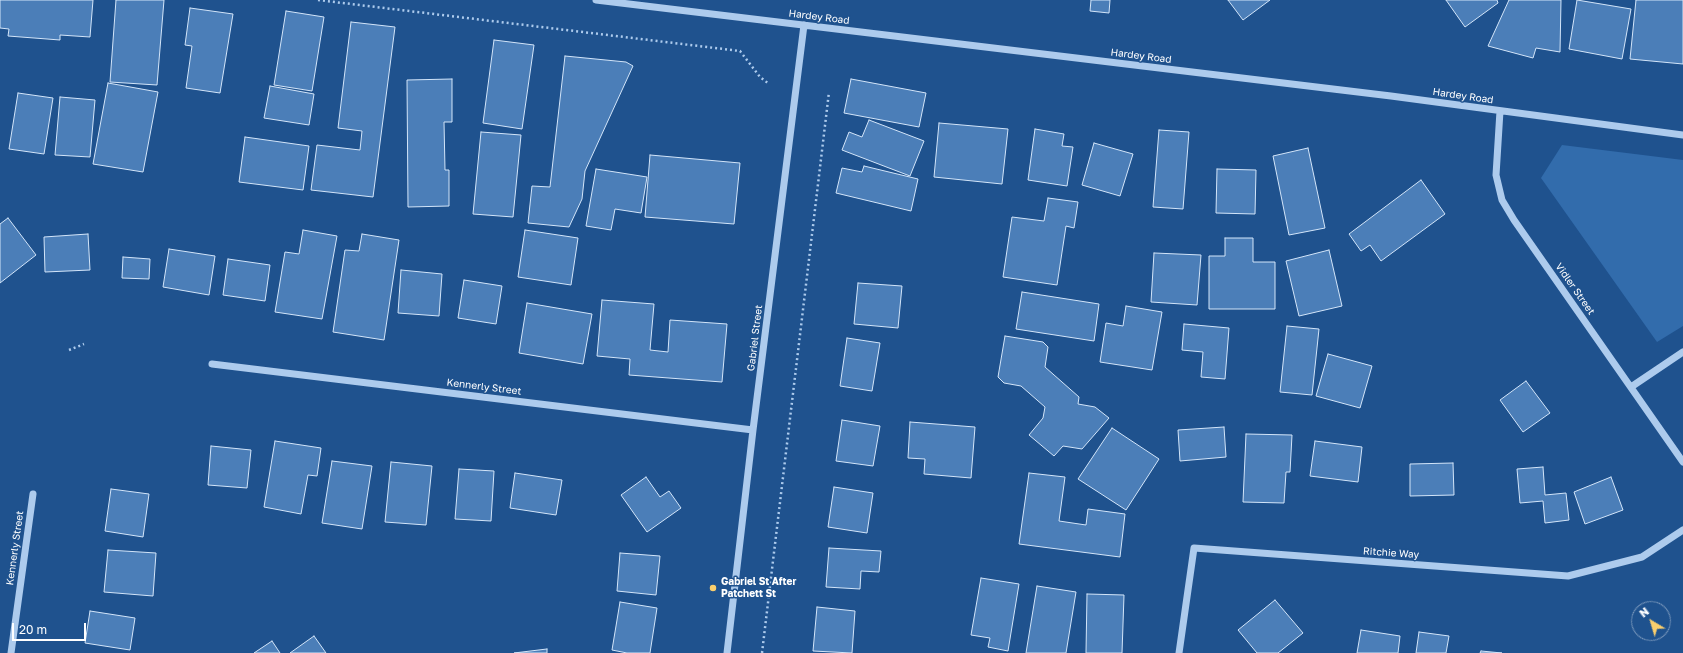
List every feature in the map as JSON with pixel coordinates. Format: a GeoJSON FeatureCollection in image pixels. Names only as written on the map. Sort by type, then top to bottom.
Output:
{"type":"FeatureCollection","features":[{"type":"Feature","properties":{"kind":"street","name":"Hardey Road"},"geometry":{"type":"LineString","coordinates":[[596,0],[1391,96],[1683,135]]}},
{"type":"Feature","properties":{"kind":"street","name":"Gabriel Street"},"geometry":{"type":"LineString","coordinates":[[727,653],[753,430],[804,25]]}},
{"type":"Feature","properties":{"kind":"street","name":"Vidler Street"},"geometry":{"type":"LineString","coordinates":[[1500,111],[1496,175],[1502,200],[1519,227],[1683,462]]}},
{"type":"Feature","properties":{"kind":"street"},"geometry":{"type":"LineString","coordinates":[[1631,387],[1683,352]]}},
{"type":"Feature","properties":{"kind":"street","name":"Kennerly Street"},"geometry":{"type":"LineString","coordinates":[[212,364],[753,430]]}},
{"type":"Feature","properties":{"kind":"street","name":"Kennerly Street"},"geometry":{"type":"LineString","coordinates":[[11,653],[33,494]]}},
{"type":"Feature","properties":{"kind":"street","name":"Ritchie Way"},"geometry":{"type":"LineString","coordinates":[[1179,653],[1194,548],[1568,576],[1642,557],[1683,530]]}},
{"type":"Feature","properties":{"kind":"path"},"geometry":{"type":"LineString","coordinates":[[318,0],[740,51],[760,77],[769,84]]}},
{"type":"Feature","properties":{"kind":"path"},"geometry":{"type":"LineString","coordinates":[[762,653],[829,92]]}},
{"type":"Feature","properties":{"kind":"path"},"geometry":{"type":"LineString","coordinates":[[69,350],[84,344]]}},
{"type":"Feature","properties":{"kind":"shaded area"},"geometry":{"type":"Polygon","coordinates":[[[1562,145],[1683,160],[1683,326],[1657,342],[1541,178],[1562,145]]]}},
{"type":"Feature","properties":{"kind":"building"},"geometry":{"type":"Polygon","coordinates":[[[0,0],[93,0],[90,37],[60,35],[60,40],[8,36],[9,29],[0,28],[0,0]]]}},
{"type":"Feature","properties":{"kind":"building"},"geometry":{"type":"Polygon","coordinates":[[[116,0],[164,0],[157,85],[110,82],[116,0]]]}},
{"type":"Feature","properties":{"kind":"building"},"geometry":{"type":"Polygon","coordinates":[[[1091,0],[1110,0],[1109,13],[1090,11],[1091,0]]]}},
{"type":"Feature","properties":{"kind":"building"},"geometry":{"type":"Polygon","coordinates":[[[1228,0],[1270,0],[1243,20],[1228,0]]]}},
{"type":"Feature","properties":{"kind":"building"},"geometry":{"type":"Polygon","coordinates":[[[1446,0],[1497,0],[1498,3],[1465,27],[1446,0]]]}},
{"type":"Feature","properties":{"kind":"building"},"geometry":{"type":"Polygon","coordinates":[[[1509,0],[1561,0],[1560,52],[1536,48],[1533,58],[1488,46],[1509,0]]]}},
{"type":"Feature","properties":{"kind":"building"},"geometry":{"type":"Polygon","coordinates":[[[1577,0],[1631,9],[1622,59],[1569,49],[1577,0]]]}},
{"type":"Feature","properties":{"kind":"building"},"geometry":{"type":"Polygon","coordinates":[[[1636,0],[1683,0],[1683,64],[1630,59],[1636,0]]]}},
{"type":"Feature","properties":{"kind":"building"},"geometry":{"type":"Polygon","coordinates":[[[190,8],[233,14],[220,93],[186,88],[192,46],[185,45],[190,8]]]}},
{"type":"Feature","properties":{"kind":"building"},"geometry":{"type":"Polygon","coordinates":[[[286,11],[324,17],[312,91],[274,85],[286,11]]]}},
{"type":"Feature","properties":{"kind":"building"},"geometry":{"type":"Polygon","coordinates":[[[351,22],[395,27],[373,197],[311,190],[317,145],[360,150],[362,131],[338,128],[351,22]]]}},
{"type":"Feature","properties":{"kind":"building"},"geometry":{"type":"Polygon","coordinates":[[[494,40],[534,45],[522,129],[483,123],[494,40]]]}},
{"type":"Feature","properties":{"kind":"building"},"geometry":{"type":"Polygon","coordinates":[[[565,56],[626,62],[633,66],[585,171],[582,199],[569,227],[528,223],[532,186],[550,187],[565,56]]]}},
{"type":"Feature","properties":{"kind":"building"},"geometry":{"type":"Polygon","coordinates":[[[452,79],[452,122],[444,122],[445,170],[449,170],[449,206],[408,207],[407,80],[452,79]]]}},
{"type":"Feature","properties":{"kind":"building"},"geometry":{"type":"Polygon","coordinates":[[[851,79],[926,93],[919,127],[844,113],[851,79]]]}},
{"type":"Feature","properties":{"kind":"building"},"geometry":{"type":"Polygon","coordinates":[[[108,83],[158,92],[143,172],[93,164],[108,83]]]}},
{"type":"Feature","properties":{"kind":"building"},"geometry":{"type":"Polygon","coordinates":[[[270,86],[314,94],[309,125],[264,118],[270,86]]]}},
{"type":"Feature","properties":{"kind":"building"},"geometry":{"type":"Polygon","coordinates":[[[18,93],[53,98],[44,154],[9,149],[18,93]]]}},
{"type":"Feature","properties":{"kind":"building"},"geometry":{"type":"Polygon","coordinates":[[[60,97],[95,100],[90,157],[55,155],[60,97]]]}},
{"type":"Feature","properties":{"kind":"building"},"geometry":{"type":"Polygon","coordinates":[[[869,120],[924,141],[910,176],[842,150],[849,132],[862,137],[869,120]]]}},
{"type":"Feature","properties":{"kind":"building"},"geometry":{"type":"Polygon","coordinates":[[[939,123],[1008,129],[1002,184],[934,177],[939,123]]]}},
{"type":"Feature","properties":{"kind":"building"},"geometry":{"type":"Polygon","coordinates":[[[1035,129],[1064,134],[1062,146],[1073,147],[1067,186],[1028,180],[1035,129]]]}},
{"type":"Feature","properties":{"kind":"building"},"geometry":{"type":"Polygon","coordinates":[[[1159,130],[1189,132],[1183,209],[1153,207],[1159,130]]]}},
{"type":"Feature","properties":{"kind":"building"},"geometry":{"type":"Polygon","coordinates":[[[481,132],[521,135],[513,217],[473,214],[481,132]]]}},
{"type":"Feature","properties":{"kind":"building"},"geometry":{"type":"Polygon","coordinates":[[[245,137],[309,146],[303,190],[239,182],[245,137]]]}},
{"type":"Feature","properties":{"kind":"building"},"geometry":{"type":"Polygon","coordinates":[[[1094,143],[1133,154],[1120,196],[1082,185],[1094,143]]]}},
{"type":"Feature","properties":{"kind":"building"},"geometry":{"type":"Polygon","coordinates":[[[1308,148],[1325,228],[1289,235],[1273,156],[1308,148]]]}},
{"type":"Feature","properties":{"kind":"building"},"geometry":{"type":"Polygon","coordinates":[[[650,155],[740,163],[734,224],[645,217],[650,155]]]}},
{"type":"Feature","properties":{"kind":"building"},"geometry":{"type":"Polygon","coordinates":[[[864,166],[918,179],[911,211],[836,193],[842,168],[862,172],[864,166]]]}},
{"type":"Feature","properties":{"kind":"building"},"geometry":{"type":"Polygon","coordinates":[[[596,169],[647,177],[641,213],[615,209],[611,230],[586,226],[596,169]]]}},
{"type":"Feature","properties":{"kind":"building"},"geometry":{"type":"Polygon","coordinates":[[[1217,169],[1256,170],[1255,214],[1216,213],[1217,169]]]}},
{"type":"Feature","properties":{"kind":"building"},"geometry":{"type":"Polygon","coordinates":[[[1421,180],[1445,214],[1381,261],[1370,245],[1361,251],[1349,234],[1421,180]]]}},
{"type":"Feature","properties":{"kind":"building"},"geometry":{"type":"Polygon","coordinates":[[[1048,198],[1078,202],[1074,228],[1066,226],[1057,285],[1003,277],[1012,217],[1044,221],[1048,198]]]}},
{"type":"Feature","properties":{"kind":"building"},"geometry":{"type":"Polygon","coordinates":[[[8,218],[36,255],[0,283],[0,224],[8,218]]]}},
{"type":"Feature","properties":{"kind":"building"},"geometry":{"type":"Polygon","coordinates":[[[303,230],[337,236],[322,319],[275,312],[285,252],[299,254],[303,230]]]}},
{"type":"Feature","properties":{"kind":"building"},"geometry":{"type":"Polygon","coordinates":[[[525,230],[578,238],[571,285],[518,277],[525,230]]]}},
{"type":"Feature","properties":{"kind":"building"},"geometry":{"type":"Polygon","coordinates":[[[88,234],[90,270],[45,272],[44,237],[88,234]]]}},
{"type":"Feature","properties":{"kind":"building"},"geometry":{"type":"Polygon","coordinates":[[[362,234],[399,240],[384,340],[333,332],[345,250],[359,251],[362,234]]]}},
{"type":"Feature","properties":{"kind":"building"},"geometry":{"type":"Polygon","coordinates":[[[1225,238],[1253,238],[1253,262],[1275,262],[1275,309],[1209,309],[1209,256],[1225,256],[1225,238]]]}},
{"type":"Feature","properties":{"kind":"building"},"geometry":{"type":"Polygon","coordinates":[[[169,249],[215,256],[209,295],[163,287],[169,249]]]}},
{"type":"Feature","properties":{"kind":"building"},"geometry":{"type":"Polygon","coordinates":[[[1329,250],[1342,306],[1299,316],[1286,261],[1329,250]]]}},
{"type":"Feature","properties":{"kind":"building"},"geometry":{"type":"Polygon","coordinates":[[[1154,253],[1201,255],[1197,305],[1151,302],[1154,253]]]}},
{"type":"Feature","properties":{"kind":"building"},"geometry":{"type":"Polygon","coordinates":[[[123,257],[150,259],[149,279],[122,278],[123,257]]]}},
{"type":"Feature","properties":{"kind":"building"},"geometry":{"type":"Polygon","coordinates":[[[228,259],[270,265],[265,301],[223,295],[228,259]]]}},
{"type":"Feature","properties":{"kind":"building"},"geometry":{"type":"Polygon","coordinates":[[[401,270],[442,274],[439,316],[398,313],[401,270]]]}},
{"type":"Feature","properties":{"kind":"building"},"geometry":{"type":"Polygon","coordinates":[[[464,280],[502,286],[496,324],[458,318],[464,280]]]}},
{"type":"Feature","properties":{"kind":"building"},"geometry":{"type":"Polygon","coordinates":[[[858,283],[902,286],[898,328],[854,324],[858,283]]]}},
{"type":"Feature","properties":{"kind":"building"},"geometry":{"type":"Polygon","coordinates":[[[1022,292],[1099,304],[1094,341],[1016,329],[1022,292]]]}},
{"type":"Feature","properties":{"kind":"building"},"geometry":{"type":"Polygon","coordinates":[[[602,300],[654,304],[650,350],[668,352],[670,320],[727,324],[722,382],[629,375],[630,359],[597,356],[602,300]]]}},
{"type":"Feature","properties":{"kind":"building"},"geometry":{"type":"Polygon","coordinates":[[[527,303],[592,314],[583,364],[519,353],[527,303]]]}},
{"type":"Feature","properties":{"kind":"building"},"geometry":{"type":"Polygon","coordinates":[[[1126,306],[1162,312],[1152,370],[1100,362],[1106,323],[1123,326],[1126,306]]]}},
{"type":"Feature","properties":{"kind":"building"},"geometry":{"type":"Polygon","coordinates":[[[1184,324],[1229,328],[1225,379],[1201,377],[1203,352],[1182,350],[1184,324]]]}},
{"type":"Feature","properties":{"kind":"building"},"geometry":{"type":"Polygon","coordinates":[[[1287,326],[1319,329],[1312,395],[1280,392],[1287,326]]]}},
{"type":"Feature","properties":{"kind":"building"},"geometry":{"type":"Polygon","coordinates":[[[1005,336],[1043,342],[1048,347],[1045,367],[1079,397],[1078,404],[1095,407],[1109,418],[1082,449],[1063,446],[1054,456],[1029,435],[1043,418],[1045,407],[1021,386],[1004,383],[998,377],[1005,336]]]}},
{"type":"Feature","properties":{"kind":"building"},"geometry":{"type":"Polygon","coordinates":[[[847,338],[880,343],[872,391],[840,386],[847,338]]]}},
{"type":"Feature","properties":{"kind":"building"},"geometry":{"type":"Polygon","coordinates":[[[1328,354],[1372,366],[1360,408],[1316,396],[1328,354]]]}},
{"type":"Feature","properties":{"kind":"building"},"geometry":{"type":"Polygon","coordinates":[[[1526,381],[1550,413],[1523,432],[1500,400],[1526,381]]]}},
{"type":"Feature","properties":{"kind":"building"},"geometry":{"type":"Polygon","coordinates":[[[842,420],[880,426],[873,466],[836,461],[842,420]]]}},
{"type":"Feature","properties":{"kind":"building"},"geometry":{"type":"Polygon","coordinates":[[[910,422],[975,427],[971,478],[924,474],[925,459],[908,458],[910,422]]]}},
{"type":"Feature","properties":{"kind":"building"},"geometry":{"type":"Polygon","coordinates":[[[1224,427],[1226,457],[1180,461],[1178,430],[1224,427]]]}},
{"type":"Feature","properties":{"kind":"building"},"geometry":{"type":"Polygon","coordinates":[[[1112,428],[1159,459],[1126,510],[1078,479],[1112,428]]]}},
{"type":"Feature","properties":{"kind":"building"},"geometry":{"type":"Polygon","coordinates":[[[1246,434],[1292,435],[1290,472],[1286,472],[1284,503],[1243,502],[1246,434]]]}},
{"type":"Feature","properties":{"kind":"building"},"geometry":{"type":"Polygon","coordinates":[[[275,441],[321,448],[317,476],[308,475],[301,514],[264,507],[275,441]]]}},
{"type":"Feature","properties":{"kind":"building"},"geometry":{"type":"Polygon","coordinates":[[[1315,441],[1362,447],[1358,482],[1310,476],[1315,441]]]}},
{"type":"Feature","properties":{"kind":"building"},"geometry":{"type":"Polygon","coordinates":[[[211,446],[251,450],[247,488],[208,485],[211,446]]]}},
{"type":"Feature","properties":{"kind":"building"},"geometry":{"type":"Polygon","coordinates":[[[332,461],[372,466],[362,529],[322,523],[332,461]]]}},
{"type":"Feature","properties":{"kind":"building"},"geometry":{"type":"Polygon","coordinates":[[[391,462],[432,466],[426,525],[385,522],[391,462]]]}},
{"type":"Feature","properties":{"kind":"building"},"geometry":{"type":"Polygon","coordinates":[[[1453,463],[1454,495],[1410,496],[1410,464],[1453,463]]]}},
{"type":"Feature","properties":{"kind":"building"},"geometry":{"type":"Polygon","coordinates":[[[1543,467],[1545,495],[1566,493],[1569,520],[1545,523],[1543,501],[1520,503],[1517,469],[1543,467]]]}},
{"type":"Feature","properties":{"kind":"building"},"geometry":{"type":"Polygon","coordinates":[[[459,469],[494,471],[491,521],[455,519],[459,469]]]}},
{"type":"Feature","properties":{"kind":"building"},"geometry":{"type":"Polygon","coordinates":[[[515,473],[562,480],[556,515],[510,508],[515,473]]]}},
{"type":"Feature","properties":{"kind":"building"},"geometry":{"type":"Polygon","coordinates":[[[1029,473],[1065,477],[1059,521],[1086,525],[1088,509],[1125,514],[1120,557],[1019,544],[1029,473]]]}},
{"type":"Feature","properties":{"kind":"building"},"geometry":{"type":"Polygon","coordinates":[[[646,477],[660,497],[669,491],[681,508],[647,532],[621,495],[646,477]]]}},
{"type":"Feature","properties":{"kind":"building"},"geometry":{"type":"Polygon","coordinates":[[[1611,477],[1623,510],[1585,524],[1574,492],[1611,477]]]}},
{"type":"Feature","properties":{"kind":"building"},"geometry":{"type":"Polygon","coordinates":[[[834,487],[873,493],[867,533],[828,527],[834,487]]]}},
{"type":"Feature","properties":{"kind":"building"},"geometry":{"type":"Polygon","coordinates":[[[111,489],[149,494],[143,537],[105,531],[111,489]]]}},
{"type":"Feature","properties":{"kind":"building"},"geometry":{"type":"Polygon","coordinates":[[[829,548],[881,551],[879,572],[861,571],[860,589],[826,587],[829,548]]]}},
{"type":"Feature","properties":{"kind":"building"},"geometry":{"type":"Polygon","coordinates":[[[108,550],[156,553],[153,596],[104,592],[108,550]]]}},
{"type":"Feature","properties":{"kind":"building"},"geometry":{"type":"Polygon","coordinates":[[[620,553],[660,556],[656,595],[617,591],[620,553]]]}},
{"type":"Feature","properties":{"kind":"building"},"geometry":{"type":"Polygon","coordinates":[[[981,578],[1019,584],[1008,651],[988,647],[990,638],[971,635],[981,578]]]}},
{"type":"Feature","properties":{"kind":"building"},"geometry":{"type":"Polygon","coordinates":[[[1037,586],[1076,592],[1066,653],[1026,653],[1037,586]]]}},
{"type":"Feature","properties":{"kind":"building"},"geometry":{"type":"Polygon","coordinates":[[[1087,594],[1124,595],[1122,653],[1086,653],[1087,594]]]}},
{"type":"Feature","properties":{"kind":"building"},"geometry":{"type":"Polygon","coordinates":[[[1275,600],[1303,633],[1278,653],[1257,653],[1238,630],[1275,600]]]}},
{"type":"Feature","properties":{"kind":"building"},"geometry":{"type":"Polygon","coordinates":[[[620,602],[657,608],[650,653],[627,653],[612,650],[620,602]]]}},
{"type":"Feature","properties":{"kind":"building"},"geometry":{"type":"Polygon","coordinates":[[[817,607],[855,611],[852,653],[813,651],[817,607]]]}},
{"type":"Feature","properties":{"kind":"building"},"geometry":{"type":"Polygon","coordinates":[[[90,611],[135,618],[130,650],[85,643],[90,611]]]}},
{"type":"Feature","properties":{"kind":"building"},"geometry":{"type":"Polygon","coordinates":[[[1361,630],[1400,636],[1398,653],[1357,653],[1361,630]]]}},
{"type":"Feature","properties":{"kind":"building"},"geometry":{"type":"Polygon","coordinates":[[[1419,632],[1449,636],[1446,653],[1416,653],[1419,632]]]}},
{"type":"Feature","properties":{"kind":"building"},"geometry":{"type":"Polygon","coordinates":[[[314,636],[326,653],[290,653],[314,636]]]}},
{"type":"Feature","properties":{"kind":"building"},"geometry":{"type":"Polygon","coordinates":[[[272,641],[280,653],[254,653],[272,641]]]}},
{"type":"Feature","properties":{"kind":"building"},"geometry":{"type":"Polygon","coordinates":[[[547,649],[547,653],[514,653],[547,649]]]}},
{"type":"Feature","properties":{"kind":"building"},"geometry":{"type":"Polygon","coordinates":[[[1481,651],[1502,653],[1480,653],[1481,651]]]}},
{"type":"Feature","properties":{"kind":"place","name":"Gabriel St After Patchett St"},"geometry":{"type":"Point","coordinates":[713,588]}}]}
